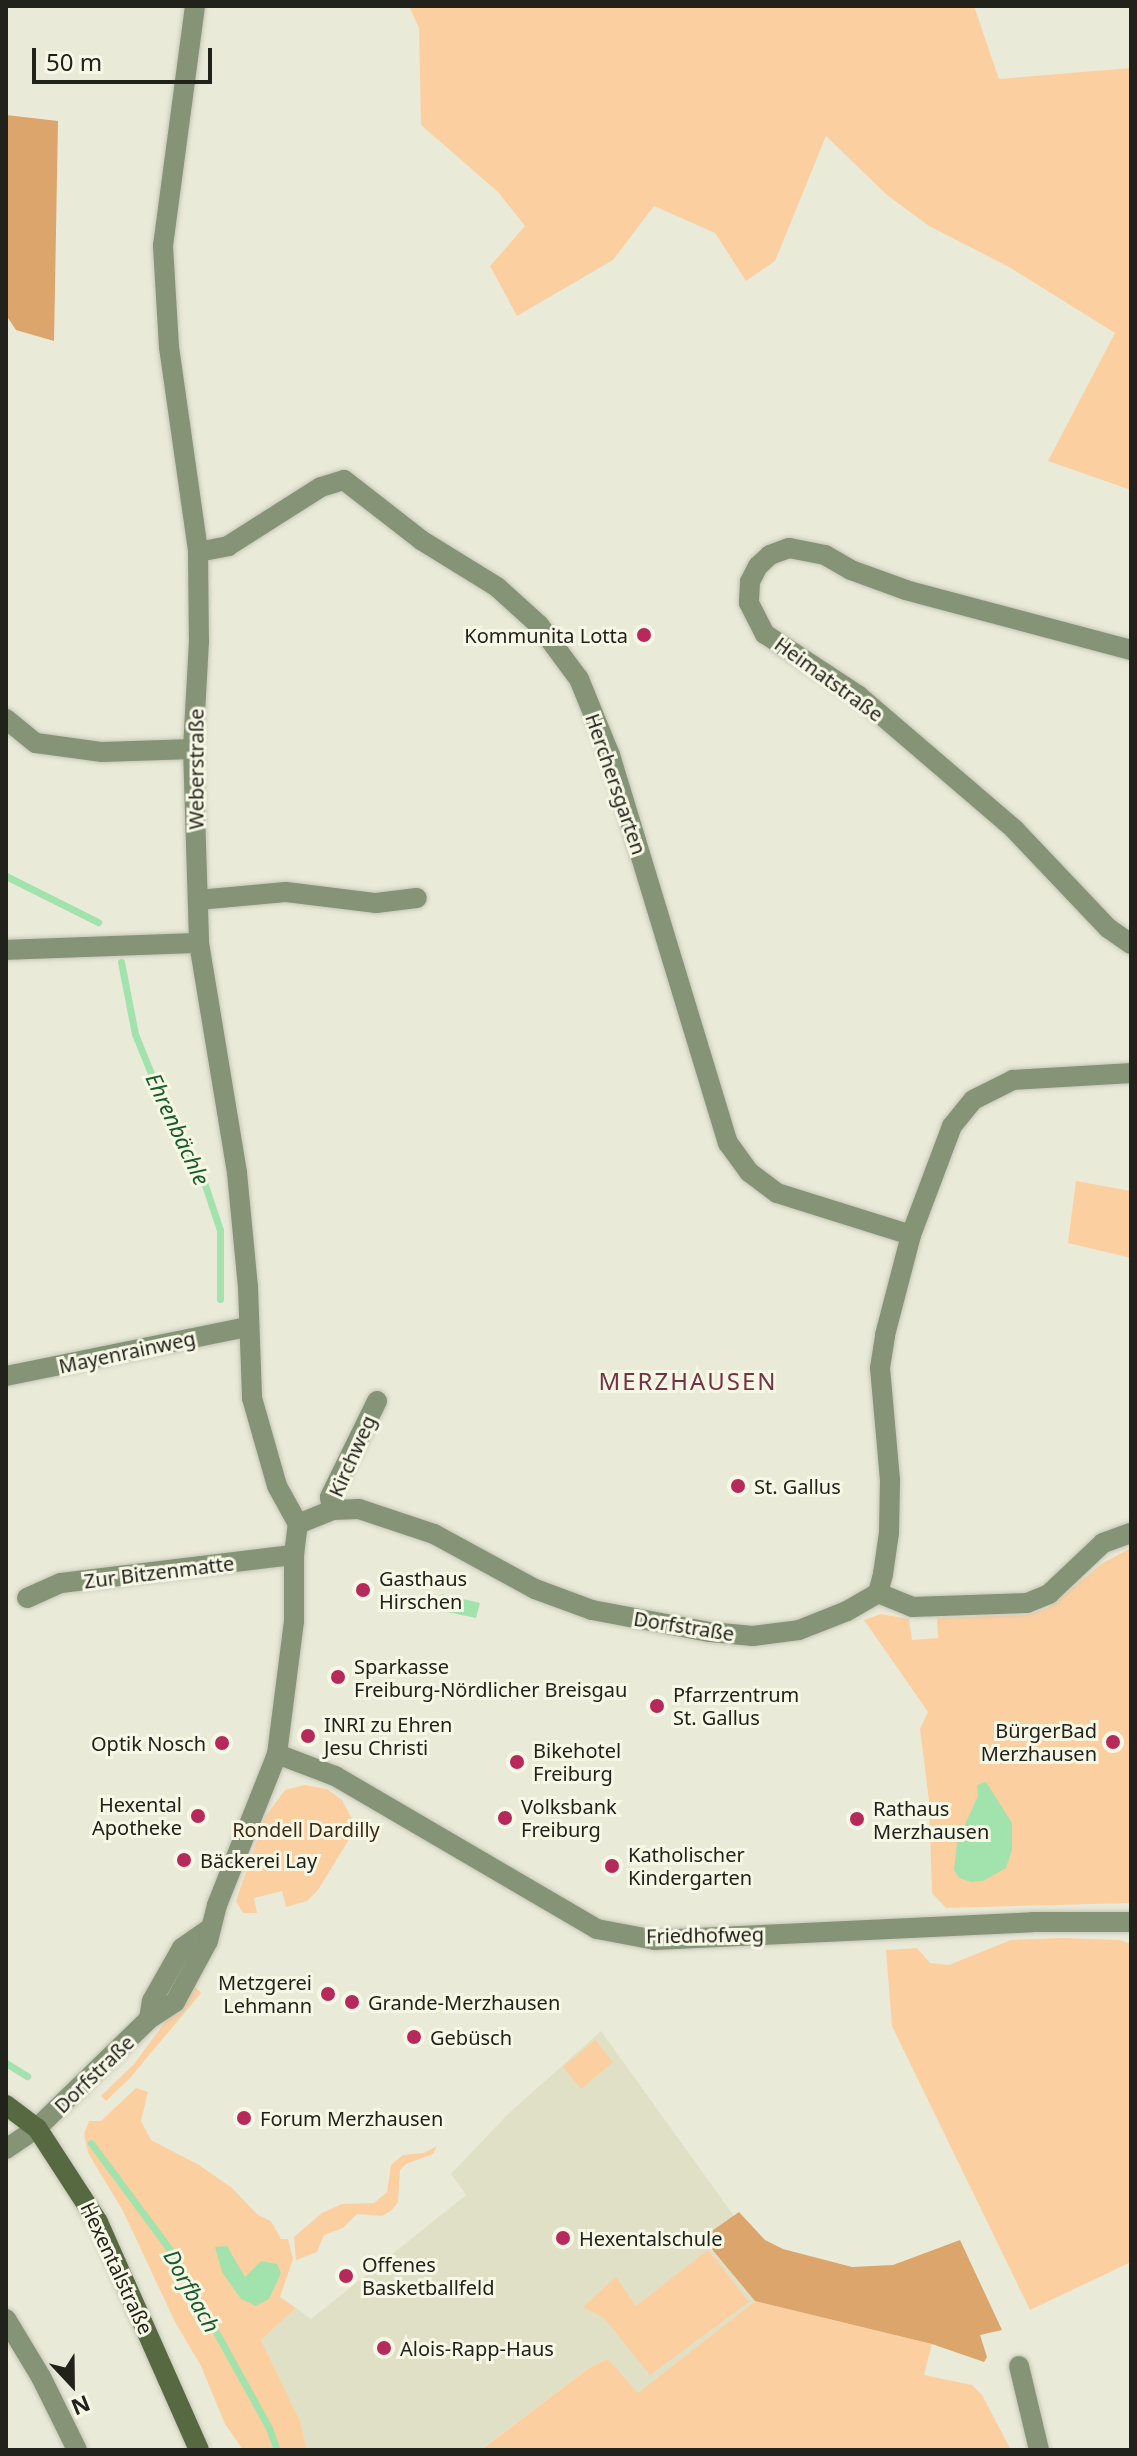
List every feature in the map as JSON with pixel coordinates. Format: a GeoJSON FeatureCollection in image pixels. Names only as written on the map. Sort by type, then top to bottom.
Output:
{"type":"FeatureCollection","features":[{"type":"Feature","properties":{"kind":"main road","name":"Hexentalstraße"},"geometry":{"type":"LineString","coordinates":[[6,2105],[37,2128],[109,2244],[199,2450]]}},
{"type":"Feature","properties":{"kind":"street","name":"Weberstraße"},"geometry":{"type":"LineString","coordinates":[[195,6],[163,246],[169,347],[198,552],[199,641],[193,749],[199,943],[237,1173],[248,1287],[247,1327],[252,1398],[277,1486],[298,1524]]}},
{"type":"Feature","properties":{"kind":"street","name":"Herchersgarten"},"geometry":{"type":"LineString","coordinates":[[198,552],[228,546],[321,487],[344,480],[421,540],[497,587],[539,625],[579,679],[610,755],[728,1143],[749,1172],[777,1193],[911,1235]]}},
{"type":"Feature","properties":{"kind":"street","name":"Heimatstraße"},"geometry":{"type":"LineString","coordinates":[[1131,650],[906,590],[851,570],[825,555],[789,548],[770,555],[758,566],[750,582],[749,603],[765,634],[859,696],[1014,829],[1108,928],[1131,944]]}},
{"type":"Feature","properties":{"kind":"street"},"geometry":{"type":"LineString","coordinates":[[6,719],[36,743],[102,752],[193,749]]}},
{"type":"Feature","properties":{"kind":"street"},"geometry":{"type":"LineString","coordinates":[[198,900],[286,892],[376,903],[417,898]]}},
{"type":"Feature","properties":{"kind":"street"},"geometry":{"type":"LineString","coordinates":[[6,950],[199,943]]}},
{"type":"Feature","properties":{"kind":"street"},"geometry":{"type":"LineString","coordinates":[[1131,1073],[1013,1080],[973,1100],[952,1126],[911,1235],[880,1368],[890,1480],[889,1533],[878,1593],[912,1607],[1027,1603],[1049,1594],[1103,1543],[1131,1533]]}},
{"type":"Feature","properties":{"kind":"street","name":"Mayenrainweg"},"geometry":{"type":"LineString","coordinates":[[6,1376],[247,1327]]}},
{"type":"Feature","properties":{"kind":"street","name":"Kirchweg"},"geometry":{"type":"LineString","coordinates":[[332,1510],[330,1497],[377,1401]]}},
{"type":"Feature","properties":{"kind":"street","name":"Dorfstraße"},"geometry":{"type":"LineString","coordinates":[[6,2149],[37,2128],[149,2019],[175,2002],[208,1941],[208,1930],[277,1754],[294,1621],[294,1555],[298,1524],[332,1510],[359,1509],[434,1534],[535,1589],[592,1610],[710,1632],[753,1636],[799,1630],[847,1611],[878,1593]]}},
{"type":"Feature","properties":{"kind":"street","name":"Zur Bitzenmatte"},"geometry":{"type":"LineString","coordinates":[[27,1598],[61,1583],[294,1555]]}},
{"type":"Feature","properties":{"kind":"street","name":"Friedhofweg"},"geometry":{"type":"LineString","coordinates":[[277,1754],[335,1776],[597,1929],[655,1940],[1033,1922],[1131,1922]]}},
{"type":"Feature","properties":{"kind":"street"},"geometry":{"type":"LineString","coordinates":[[6,2319],[41,2377],[77,2450]]}},
{"type":"Feature","properties":{"kind":"street"},"geometry":{"type":"LineString","coordinates":[[1019,2366],[1039,2450]]}},
{"type":"Feature","properties":{"kind":"shaded area"},"geometry":{"type":"Polygon","coordinates":[[[6,115],[58,121],[54,341],[16,330],[6,315],[6,115]]]}},
{"type":"Feature","properties":{"kind":"shaded area"},"geometry":{"type":"Polygon","coordinates":[[[442,1594],[480,1603],[476,1618],[438,1610],[442,1594]]]}},
{"type":"Feature","properties":{"kind":"shaded area"},"geometry":{"type":"Polygon","coordinates":[[[986,1782],[1012,1823],[1012,1850],[1006,1868],[983,1881],[971,1882],[959,1878],[954,1870],[957,1842],[978,1796],[977,1785],[986,1782]]]}},
{"type":"Feature","properties":{"kind":"shaded area","name":"Hexentalschule"},"geometry":{"type":"Polygon","coordinates":[[[601,2031],[734,2216],[710,2233],[716,2243],[712,2248],[755,2301],[637,2394],[608,2359],[589,2368],[480,2450],[307,2450],[300,2421],[261,2340],[296,2308],[311,2319],[466,2195],[451,2174],[507,2115],[601,2031]]]}},
{"type":"Feature","properties":{"kind":"shaded area"},"geometry":{"type":"Polygon","coordinates":[[[739,2212],[765,2240],[783,2249],[852,2267],[893,2265],[960,2240],[1002,2330],[980,2335],[987,2357],[984,2362],[932,2344],[755,2301],[711,2248],[716,2243],[709,2233],[739,2212]]]}},
{"type":"Feature","properties":{"kind":"shaded area"},"geometry":{"type":"Polygon","coordinates":[[[227,2246],[245,2277],[261,2261],[277,2264],[281,2273],[269,2299],[256,2306],[241,2299],[222,2272],[215,2247],[227,2246]]]}},
{"type":"Feature","properties":{"kind":"green space"},"geometry":{"type":"Polygon","coordinates":[[[409,6],[974,6],[999,79],[1131,68],[1131,490],[1048,461],[1115,333],[1011,268],[929,226],[887,195],[826,136],[775,261],[746,281],[715,233],[654,206],[613,260],[517,316],[490,266],[525,226],[498,192],[421,125],[419,28],[409,6]]]}},
{"type":"Feature","properties":{"kind":"green space"},"geometry":{"type":"Polygon","coordinates":[[[1076,1181],[1131,1191],[1131,1258],[1068,1243],[1076,1181]]]}},
{"type":"Feature","properties":{"kind":"green space"},"geometry":{"type":"Polygon","coordinates":[[[1131,1548],[1131,1903],[946,1908],[932,1893],[929,1801],[920,1729],[928,1712],[864,1620],[881,1614],[909,1619],[912,1640],[938,1638],[937,1618],[1027,1615],[1048,1608],[1103,1563],[1131,1548]]]}},
{"type":"Feature","properties":{"kind":"green space","name":"Rondell Dardilly"},"geometry":{"type":"Polygon","coordinates":[[[304,1785],[327,1789],[342,1800],[351,1817],[353,1833],[318,1890],[307,1901],[286,1907],[282,1891],[254,1898],[257,1913],[243,1913],[236,1901],[265,1817],[285,1790],[304,1785]]]}},
{"type":"Feature","properties":{"kind":"green space"},"geometry":{"type":"Polygon","coordinates":[[[1011,1940],[1120,1940],[1131,1944],[1131,2262],[1030,2310],[892,2026],[886,1950],[917,1948],[930,1963],[949,1965],[1011,1940]]]}},
{"type":"Feature","properties":{"kind":"green space"},"geometry":{"type":"Polygon","coordinates":[[[193,1984],[201,1993],[130,2078],[106,2101],[101,2096],[134,2064],[193,1984]]]}},
{"type":"Feature","properties":{"kind":"green space"},"geometry":{"type":"Polygon","coordinates":[[[595,2040],[613,2062],[581,2089],[563,2067],[595,2040]]]}},
{"type":"Feature","properties":{"kind":"green space"},"geometry":{"type":"Polygon","coordinates":[[[136,2088],[148,2092],[141,2121],[151,2140],[199,2165],[232,2188],[258,2215],[271,2221],[281,2239],[288,2239],[293,2259],[280,2297],[296,2308],[261,2340],[300,2421],[307,2450],[243,2450],[225,2424],[201,2366],[175,2322],[123,2211],[88,2153],[84,2134],[89,2121],[101,2121],[136,2088]]]}},
{"type":"Feature","properties":{"kind":"green space"},"geometry":{"type":"Polygon","coordinates":[[[437,2146],[433,2154],[406,2164],[400,2170],[398,2202],[392,2210],[382,2216],[357,2214],[343,2228],[324,2235],[317,2252],[296,2260],[294,2237],[322,2213],[342,2204],[374,2203],[387,2192],[391,2165],[403,2155],[424,2153],[437,2146]]]}},
{"type":"Feature","properties":{"kind":"green space"},"geometry":{"type":"Polygon","coordinates":[[[708,2250],[749,2302],[650,2375],[604,2318],[583,2307],[616,2277],[636,2306],[708,2250]]]}},
{"type":"Feature","properties":{"kind":"green space"},"geometry":{"type":"Polygon","coordinates":[[[755,2301],[932,2344],[924,2375],[972,2385],[982,2395],[1011,2450],[481,2450],[589,2368],[608,2359],[638,2393],[755,2301]]]}},
{"type":"Feature","properties":{"kind":"waterway","name":"Ehrenbächle"},"geometry":{"type":"LineString","coordinates":[[6,876],[98,922]]}},
{"type":"Feature","properties":{"kind":"waterway","name":"Ehrenbächle"},"geometry":{"type":"LineString","coordinates":[[121,962],[135,1034],[167,1113],[204,1182],[220,1230],[220,1299]]}},
{"type":"Feature","properties":{"kind":"waterway","name":"Dorfbach"},"geometry":{"type":"LineString","coordinates":[[6,2063],[27,2076]]}},
{"type":"Feature","properties":{"kind":"waterway","name":"Dorfbach"},"geometry":{"type":"LineString","coordinates":[[91,2143],[173,2254],[269,2428],[277,2450]]}},
{"type":"Feature","properties":{"kind":"place","name":"Kommunita Lotta"},"geometry":{"type":"Point","coordinates":[644,635]}},
{"type":"Feature","properties":{"kind":"place","name":"St. Gallus"},"geometry":{"type":"Point","coordinates":[738,1486]}},
{"type":"Feature","properties":{"kind":"place","name":"Gasthaus Hirschen"},"geometry":{"type":"Point","coordinates":[363,1590]}},
{"type":"Feature","properties":{"kind":"place","name":"Sparkasse Freiburg-Nördlicher Breisgau"},"geometry":{"type":"Point","coordinates":[338,1677]}},
{"type":"Feature","properties":{"kind":"place","name":"Pfarrzentrum St. Gallus"},"geometry":{"type":"Point","coordinates":[657,1706]}},
{"type":"Feature","properties":{"kind":"place","name":"INRI zu Ehren Jesu Christi"},"geometry":{"type":"Point","coordinates":[308,1736]}},
{"type":"Feature","properties":{"kind":"place","name":"BürgerBad Merzhausen"},"geometry":{"type":"Point","coordinates":[1113,1742]}},
{"type":"Feature","properties":{"kind":"place","name":"Optik Nosch"},"geometry":{"type":"Point","coordinates":[222,1743]}},
{"type":"Feature","properties":{"kind":"place","name":"Bikehotel Freiburg"},"geometry":{"type":"Point","coordinates":[517,1762]}},
{"type":"Feature","properties":{"kind":"place","name":"Hexental Apotheke"},"geometry":{"type":"Point","coordinates":[198,1816]}},
{"type":"Feature","properties":{"kind":"place","name":"Volksbank Freiburg"},"geometry":{"type":"Point","coordinates":[505,1818]}},
{"type":"Feature","properties":{"kind":"place","name":"Rathaus Merzhausen"},"geometry":{"type":"Point","coordinates":[857,1819]}},
{"type":"Feature","properties":{"kind":"place","name":"Bäckerei Lay"},"geometry":{"type":"Point","coordinates":[184,1860]}},
{"type":"Feature","properties":{"kind":"place","name":"Katholischer Kindergarten"},"geometry":{"type":"Point","coordinates":[612,1866]}},
{"type":"Feature","properties":{"kind":"place","name":"Metzgerei Lehmann"},"geometry":{"type":"Point","coordinates":[328,1994]}},
{"type":"Feature","properties":{"kind":"place","name":"Grande-Merzhausen"},"geometry":{"type":"Point","coordinates":[352,2002]}},
{"type":"Feature","properties":{"kind":"place","name":"Gebüsch"},"geometry":{"type":"Point","coordinates":[414,2037]}},
{"type":"Feature","properties":{"kind":"place","name":"Forum Merzhausen"},"geometry":{"type":"Point","coordinates":[244,2118]}},
{"type":"Feature","properties":{"kind":"place","name":"Hexentalschule"},"geometry":{"type":"Point","coordinates":[563,2238]}},
{"type":"Feature","properties":{"kind":"place","name":"Offenes Basketballfeld"},"geometry":{"type":"Point","coordinates":[346,2276]}},
{"type":"Feature","properties":{"kind":"place","name":"Alois-Rapp-Haus"},"geometry":{"type":"Point","coordinates":[384,2348]}},
{"type":"Feature","properties":{"kind":"district","name":"MERZHAUSEN"},"geometry":{"type":"Point","coordinates":[688,1381]}}]}
